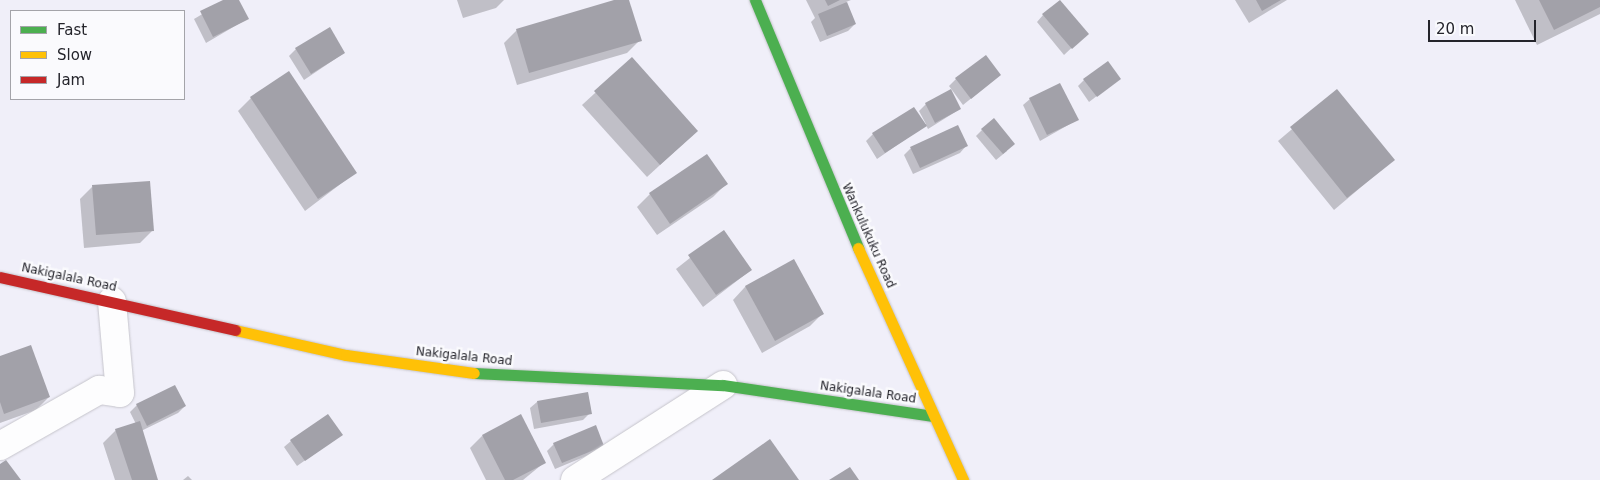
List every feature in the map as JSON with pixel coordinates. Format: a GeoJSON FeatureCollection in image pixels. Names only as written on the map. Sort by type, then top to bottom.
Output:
{"type":"FeatureCollection","features":[{"type":"Feature","properties":{"kind":"street","name":"Wankulukuku Road"},"geometry":{"type":"LineString","coordinates":[[755,0],[844,217],[963,480]]}},
{"type":"Feature","properties":{"kind":"street","name":"Nakigalala Road"},"geometry":{"type":"LineString","coordinates":[[0,277],[346,355],[418,367],[510,376],[722,385],[933,416]]}},
{"type":"Feature","properties":{"kind":"street"},"geometry":{"type":"LineString","coordinates":[[0,446],[99,390],[120,393],[112,301]]}},
{"type":"Feature","properties":{"kind":"street"},"geometry":{"type":"LineString","coordinates":[[575,480],[722,385]]}},
{"type":"Feature","properties":{"kind":"building"},"geometry":{"type":"Polygon","coordinates":[[[223,0],[239,0],[249,19],[213,37],[200,11],[223,0]]]}},
{"type":"Feature","properties":{"kind":"building"},"geometry":{"type":"Polygon","coordinates":[[[614,0],[629,0],[642,41],[529,73],[516,29],[614,0]]]}},
{"type":"Feature","properties":{"kind":"building"},"geometry":{"type":"Polygon","coordinates":[[[825,0],[840,0],[828,6],[825,0]]]}},
{"type":"Feature","properties":{"kind":"building"},"geometry":{"type":"Polygon","coordinates":[[[1060,0],[1089,34],[1072,49],[1042,14],[1060,0]]]}},
{"type":"Feature","properties":{"kind":"building"},"geometry":{"type":"Polygon","coordinates":[[[1256,0],[1281,0],[1262,11],[1256,0]]]}},
{"type":"Feature","properties":{"kind":"building"},"geometry":{"type":"Polygon","coordinates":[[[1539,0],[1600,0],[1600,7],[1554,30],[1539,0]]]}},
{"type":"Feature","properties":{"kind":"building"},"geometry":{"type":"Polygon","coordinates":[[[847,2],[856,24],[827,36],[818,14],[847,2]]]}},
{"type":"Feature","properties":{"kind":"building"},"geometry":{"type":"Polygon","coordinates":[[[330,27],[345,53],[311,74],[295,48],[330,27]]]}},
{"type":"Feature","properties":{"kind":"building"},"geometry":{"type":"Polygon","coordinates":[[[986,55],[1001,75],[971,99],[955,78],[986,55]]]}},
{"type":"Feature","properties":{"kind":"building"},"geometry":{"type":"Polygon","coordinates":[[[632,57],[698,131],[660,165],[594,91],[632,57]]]}},
{"type":"Feature","properties":{"kind":"building"},"geometry":{"type":"Polygon","coordinates":[[[1108,61],[1121,79],[1097,97],[1083,79],[1108,61]]]}},
{"type":"Feature","properties":{"kind":"building"},"geometry":{"type":"Polygon","coordinates":[[[289,71],[357,173],[318,199],[250,97],[289,71]]]}},
{"type":"Feature","properties":{"kind":"building"},"geometry":{"type":"Polygon","coordinates":[[[1060,83],[1079,120],[1047,135],[1029,98],[1060,83]]]}},
{"type":"Feature","properties":{"kind":"building"},"geometry":{"type":"Polygon","coordinates":[[[951,89],[961,109],[935,123],[925,103],[951,89]]]}},
{"type":"Feature","properties":{"kind":"building"},"geometry":{"type":"Polygon","coordinates":[[[1337,89],[1395,160],[1347,198],[1290,127],[1337,89]]]}},
{"type":"Feature","properties":{"kind":"building"},"geometry":{"type":"Polygon","coordinates":[[[914,107],[927,126],[885,153],[872,133],[914,107]]]}},
{"type":"Feature","properties":{"kind":"building"},"geometry":{"type":"Polygon","coordinates":[[[994,118],[1015,144],[1003,154],[981,129],[994,118]]]}},
{"type":"Feature","properties":{"kind":"building"},"geometry":{"type":"Polygon","coordinates":[[[958,125],[968,146],[920,168],[910,147],[958,125]]]}},
{"type":"Feature","properties":{"kind":"building"},"geometry":{"type":"Polygon","coordinates":[[[707,154],[728,184],[670,224],[649,193],[707,154]]]}},
{"type":"Feature","properties":{"kind":"building"},"geometry":{"type":"Polygon","coordinates":[[[150,181],[154,231],[96,235],[92,185],[150,181]]]}},
{"type":"Feature","properties":{"kind":"building"},"geometry":{"type":"Polygon","coordinates":[[[724,230],[752,270],[716,295],[688,255],[724,230]]]}},
{"type":"Feature","properties":{"kind":"building"},"geometry":{"type":"Polygon","coordinates":[[[794,259],[824,314],[775,341],[745,286],[794,259]]]}},
{"type":"Feature","properties":{"kind":"building"},"geometry":{"type":"Polygon","coordinates":[[[31,345],[50,397],[4,414],[0,402],[0,356],[31,345]]]}},
{"type":"Feature","properties":{"kind":"building"},"geometry":{"type":"Polygon","coordinates":[[[175,385],[186,406],[147,426],[136,404],[175,385]]]}},
{"type":"Feature","properties":{"kind":"building"},"geometry":{"type":"Polygon","coordinates":[[[588,392],[592,414],[541,423],[537,401],[588,392]]]}},
{"type":"Feature","properties":{"kind":"building"},"geometry":{"type":"Polygon","coordinates":[[[328,414],[343,435],[305,461],[290,440],[328,414]]]}},
{"type":"Feature","properties":{"kind":"building"},"geometry":{"type":"Polygon","coordinates":[[[521,414],[546,463],[513,480],[505,480],[482,435],[521,414]]]}},
{"type":"Feature","properties":{"kind":"building"},"geometry":{"type":"Polygon","coordinates":[[[140,421],[158,480],[132,480],[115,429],[140,421]]]}},
{"type":"Feature","properties":{"kind":"building"},"geometry":{"type":"Polygon","coordinates":[[[596,425],[604,446],[562,463],[553,443],[596,425]]]}},
{"type":"Feature","properties":{"kind":"building"},"geometry":{"type":"Polygon","coordinates":[[[770,439],[799,480],[712,480],[770,439]]]}},
{"type":"Feature","properties":{"kind":"building"},"geometry":{"type":"Polygon","coordinates":[[[6,460],[21,480],[0,480],[0,464],[6,460]]]}},
{"type":"Feature","properties":{"kind":"building"},"geometry":{"type":"Polygon","coordinates":[[[850,467],[859,480],[829,480],[850,467]]]}},
{"type":"Feature","properties":{"kind":"traffic: fast"},"geometry":{"type":"LineString","coordinates":[[755,0],[858,248]]}},
{"type":"Feature","properties":{"kind":"traffic: fast"},"geometry":{"type":"LineString","coordinates":[[474,373],[723,385],[933,416]]}},
{"type":"Feature","properties":{"kind":"traffic: slow"},"geometry":{"type":"LineString","coordinates":[[858,248],[963,480]]}},
{"type":"Feature","properties":{"kind":"traffic: slow"},"geometry":{"type":"LineString","coordinates":[[235,330],[346,355],[474,373]]}},
{"type":"Feature","properties":{"kind":"traffic: jam"},"geometry":{"type":"LineString","coordinates":[[0,277],[235,330]]}}]}
